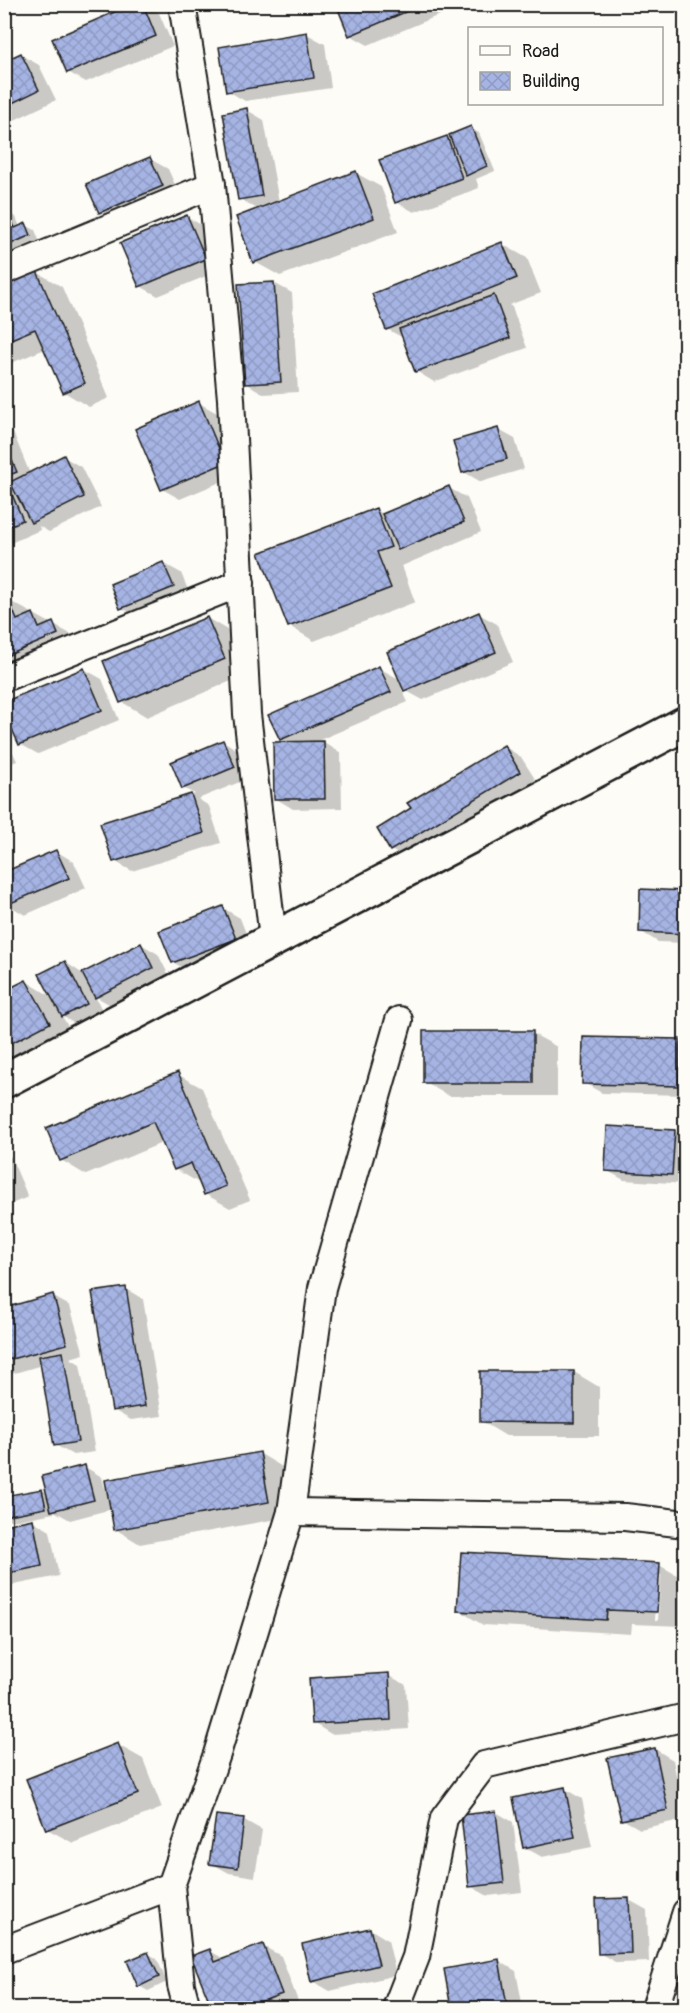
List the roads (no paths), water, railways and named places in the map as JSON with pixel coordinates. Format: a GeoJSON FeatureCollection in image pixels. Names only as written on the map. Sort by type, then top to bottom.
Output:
{"type":"FeatureCollection","features":[{"type":"Feature","properties":{"kind":"street"},"geometry":{"type":"LineString","coordinates":[[182,4],[212,185],[231,399],[247,714],[273,939]]}},
{"type":"Feature","properties":{"kind":"street"},"geometry":{"type":"LineString","coordinates":[[4,271],[212,185]]}},
{"type":"Feature","properties":{"kind":"street"},"geometry":{"type":"LineString","coordinates":[[4,678],[241,583]]}},
{"type":"Feature","properties":{"kind":"street"},"geometry":{"type":"LineString","coordinates":[[4,1081],[686,723]]}},
{"type":"Feature","properties":{"kind":"street"},"geometry":{"type":"LineString","coordinates":[[187,2008],[181,1984],[171,1886],[217,1754],[291,1512],[322,1287],[399,1020]]}},
{"type":"Feature","properties":{"kind":"street"},"geometry":{"type":"LineString","coordinates":[[291,1512],[625,1517],[686,1524]]}},
{"type":"Feature","properties":{"kind":"street"},"geometry":{"type":"LineString","coordinates":[[396,2008],[416,1957],[444,1818],[484,1765],[686,1717]]}},
{"type":"Feature","properties":{"kind":"street"},"geometry":{"type":"LineString","coordinates":[[4,1950],[171,1886]]}},
{"type":"Feature","properties":{"kind":"street"},"geometry":{"type":"LineString","coordinates":[[655,2008],[686,1912]]}}]}
